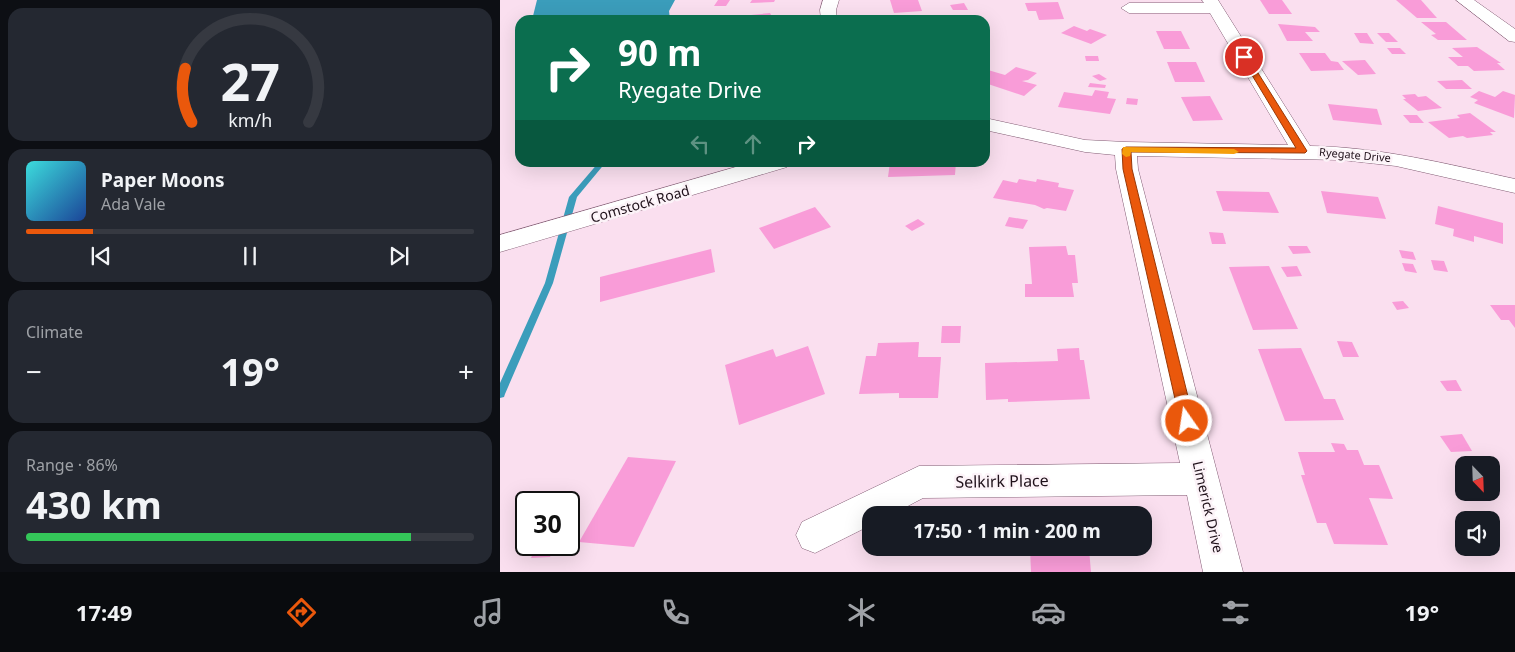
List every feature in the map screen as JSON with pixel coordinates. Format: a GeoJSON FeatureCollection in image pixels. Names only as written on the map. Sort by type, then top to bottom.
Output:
{"type":"FeatureCollection","features":[{"type":"Feature","properties":{"kind":"street"},"geometry":{"type":"LineString","coordinates":[[828,15],[831,0]]}},
{"type":"Feature","properties":{"kind":"street"},"geometry":{"type":"LineString","coordinates":[[1464,0],[1515,38]]}},
{"type":"Feature","properties":{"kind":"street"},"geometry":{"type":"LineString","coordinates":[[1129,8],[1212,4],[1302,151]]}},
{"type":"Feature","properties":{"kind":"street","name":"Ryegate Drive"},"geometry":{"type":"LineString","coordinates":[[990,125],[1085,146],[1126,149],[1302,151],[1396,159],[1515,186]]}},
{"type":"Feature","properties":{"kind":"street","name":"Limerick Drive"},"geometry":{"type":"LineString","coordinates":[[1126,149],[1127,169],[1223,572]]}},
{"type":"Feature","properties":{"kind":"street","name":"Comstock Road"},"geometry":{"type":"LineString","coordinates":[[500,244],[762,167]]}},
{"type":"Feature","properties":{"kind":"street","name":"Selkirk Place"},"geometry":{"type":"LineString","coordinates":[[815,535],[919,482],[1201,479]]}},
{"type":"Feature","properties":{"kind":"water"},"geometry":{"type":"Polygon","coordinates":[[[537,0],[675,0],[669,11],[669,15],[533,15],[537,0]]]}},
{"type":"Feature","properties":{"kind":"building"},"geometry":{"type":"Polygon","coordinates":[[[718,0],[730,0],[726,6],[714,6],[718,0]]]}},
{"type":"Feature","properties":{"kind":"building"},"geometry":{"type":"Polygon","coordinates":[[[752,0],[775,0],[774,2],[750,3],[752,0]]]}},
{"type":"Feature","properties":{"kind":"building"},"geometry":{"type":"Polygon","coordinates":[[[890,0],[918,0],[922,11],[894,13],[890,0]]]}},
{"type":"Feature","properties":{"kind":"building"},"geometry":{"type":"Polygon","coordinates":[[[1260,0],[1282,0],[1292,14],[1269,14],[1260,0]]]}},
{"type":"Feature","properties":{"kind":"building"},"geometry":{"type":"Polygon","coordinates":[[[1396,0],[1421,0],[1437,18],[1417,18],[1396,0]]]}},
{"type":"Feature","properties":{"kind":"building"},"geometry":{"type":"Polygon","coordinates":[[[1058,2],[1064,19],[1039,20],[1036,11],[1028,11],[1025,3],[1058,2]]]}},
{"type":"Feature","properties":{"kind":"building"},"geometry":{"type":"Polygon","coordinates":[[[964,3],[968,10],[953,10],[950,5],[964,3]]]}},
{"type":"Feature","properties":{"kind":"building"},"geometry":{"type":"Polygon","coordinates":[[[770,13],[771,15],[751,15],[770,13]]]}},
{"type":"Feature","properties":{"kind":"building"},"geometry":{"type":"Polygon","coordinates":[[[1421,22],[1446,22],[1467,40],[1438,40],[1431,35],[1436,34],[1421,22]]]}},
{"type":"Feature","properties":{"kind":"building"},"geometry":{"type":"Polygon","coordinates":[[[1278,24],[1315,27],[1320,32],[1305,32],[1313,41],[1287,41],[1278,24]]]}},
{"type":"Feature","properties":{"kind":"building"},"geometry":{"type":"Polygon","coordinates":[[[1074,26],[1107,35],[1091,44],[1061,33],[1074,26]]]}},
{"type":"Feature","properties":{"kind":"building"},"geometry":{"type":"Polygon","coordinates":[[[1156,31],[1181,31],[1190,49],[1164,49],[1156,31]]]}},
{"type":"Feature","properties":{"kind":"building"},"geometry":{"type":"Polygon","coordinates":[[[1354,33],[1367,33],[1374,44],[1360,43],[1354,33]]]}},
{"type":"Feature","properties":{"kind":"building"},"geometry":{"type":"Polygon","coordinates":[[[1377,33],[1389,33],[1398,42],[1386,42],[1377,33]]]}},
{"type":"Feature","properties":{"kind":"building"},"geometry":{"type":"Polygon","coordinates":[[[1477,47],[1501,63],[1497,63],[1505,70],[1474,71],[1468,66],[1458,66],[1448,57],[1463,57],[1452,48],[1477,47]]]}},
{"type":"Feature","properties":{"kind":"building"},"geometry":{"type":"Polygon","coordinates":[[[1387,48],[1400,48],[1406,54],[1392,54],[1387,48]]]}},
{"type":"Feature","properties":{"kind":"building"},"geometry":{"type":"Polygon","coordinates":[[[1299,53],[1325,53],[1331,61],[1338,62],[1344,70],[1311,71],[1299,53]]]}},
{"type":"Feature","properties":{"kind":"building"},"geometry":{"type":"Polygon","coordinates":[[[1085,56],[1098,56],[1099,61],[1086,61],[1085,56]]]}},
{"type":"Feature","properties":{"kind":"building"},"geometry":{"type":"Polygon","coordinates":[[[1365,60],[1376,74],[1358,75],[1342,61],[1365,60]]]}},
{"type":"Feature","properties":{"kind":"building"},"geometry":{"type":"Polygon","coordinates":[[[1167,62],[1196,62],[1205,82],[1175,82],[1167,62]]]}},
{"type":"Feature","properties":{"kind":"building"},"geometry":{"type":"Polygon","coordinates":[[[1016,67],[1037,73],[1028,80],[1022,81],[1037,85],[1024,96],[990,85],[990,71],[1005,75],[1016,67]]]}},
{"type":"Feature","properties":{"kind":"building"},"geometry":{"type":"Polygon","coordinates":[[[1099,74],[1107,79],[1100,81],[1092,76],[1099,74]]]}},
{"type":"Feature","properties":{"kind":"building"},"geometry":{"type":"Polygon","coordinates":[[[1462,80],[1472,89],[1446,89],[1437,81],[1462,80]]]}},
{"type":"Feature","properties":{"kind":"building"},"geometry":{"type":"Polygon","coordinates":[[[1090,83],[1106,85],[1105,88],[1088,87],[1090,83]]]}},
{"type":"Feature","properties":{"kind":"building"},"geometry":{"type":"Polygon","coordinates":[[[1095,90],[1109,92],[1107,98],[1116,99],[1110,114],[1058,107],[1064,92],[1092,96],[1095,90]]]}},
{"type":"Feature","properties":{"kind":"building"},"geometry":{"type":"Polygon","coordinates":[[[1479,91],[1495,97],[1503,91],[1515,95],[1514,118],[1474,103],[1478,100],[1470,97],[1479,91]]]}},
{"type":"Feature","properties":{"kind":"building"},"geometry":{"type":"Polygon","coordinates":[[[1415,94],[1418,97],[1426,96],[1442,108],[1418,111],[1403,99],[1406,99],[1402,95],[1415,94]]]}},
{"type":"Feature","properties":{"kind":"building"},"geometry":{"type":"Polygon","coordinates":[[[1210,96],[1223,120],[1193,121],[1181,97],[1210,96]]]}},
{"type":"Feature","properties":{"kind":"building"},"geometry":{"type":"Polygon","coordinates":[[[1127,98],[1138,99],[1137,105],[1126,104],[1127,98]]]}},
{"type":"Feature","properties":{"kind":"building"},"geometry":{"type":"Polygon","coordinates":[[[1328,104],[1377,109],[1382,125],[1333,120],[1328,104]]]}},
{"type":"Feature","properties":{"kind":"building"},"geometry":{"type":"Polygon","coordinates":[[[1470,113],[1496,132],[1490,132],[1493,135],[1449,138],[1428,122],[1460,118],[1457,115],[1470,113]]]}},
{"type":"Feature","properties":{"kind":"building"},"geometry":{"type":"Polygon","coordinates":[[[1403,115],[1417,115],[1424,123],[1410,123],[1403,115]]]}},
{"type":"Feature","properties":{"kind":"building"},"geometry":{"type":"Polygon","coordinates":[[[889,167],[956,167],[955,175],[888,177],[889,167]]]}},
{"type":"Feature","properties":{"kind":"building"},"geometry":{"type":"Polygon","coordinates":[[[1019,179],[1036,182],[1037,179],[1059,183],[1058,187],[1074,190],[1066,211],[1044,209],[1035,205],[993,198],[1003,180],[1017,183],[1019,179]]]}},
{"type":"Feature","properties":{"kind":"building"},"geometry":{"type":"Polygon","coordinates":[[[1216,191],[1269,192],[1279,213],[1223,211],[1216,191]]]}},
{"type":"Feature","properties":{"kind":"building"},"geometry":{"type":"Polygon","coordinates":[[[1321,191],[1378,197],[1386,219],[1327,213],[1321,191]]]}},
{"type":"Feature","properties":{"kind":"building"},"geometry":{"type":"Polygon","coordinates":[[[1438,206],[1503,223],[1503,244],[1474,236],[1474,242],[1453,236],[1454,229],[1435,224],[1438,206]]]}},
{"type":"Feature","properties":{"kind":"building"},"geometry":{"type":"Polygon","coordinates":[[[815,207],[831,227],[774,249],[759,228],[815,207]]]}},
{"type":"Feature","properties":{"kind":"building"},"geometry":{"type":"Polygon","coordinates":[[[1009,217],[1028,220],[1023,229],[1005,226],[1009,217]]]}},
{"type":"Feature","properties":{"kind":"building"},"geometry":{"type":"Polygon","coordinates":[[[918,219],[925,224],[912,231],[905,226],[918,219]]]}},
{"type":"Feature","properties":{"kind":"building"},"geometry":{"type":"Polygon","coordinates":[[[1209,232],[1223,233],[1226,244],[1212,244],[1209,232]]]}},
{"type":"Feature","properties":{"kind":"building"},"geometry":{"type":"Polygon","coordinates":[[[1066,246],[1068,255],[1075,255],[1078,283],[1072,283],[1074,297],[1025,297],[1025,284],[1032,284],[1029,247],[1066,246]]]}},
{"type":"Feature","properties":{"kind":"building"},"geometry":{"type":"Polygon","coordinates":[[[1288,246],[1307,246],[1311,253],[1293,254],[1288,246]]]}},
{"type":"Feature","properties":{"kind":"building"},"geometry":{"type":"Polygon","coordinates":[[[711,249],[715,272],[600,302],[600,277],[711,249]]]}},
{"type":"Feature","properties":{"kind":"building"},"geometry":{"type":"Polygon","coordinates":[[[1399,250],[1413,252],[1416,260],[1402,258],[1399,250]]]}},
{"type":"Feature","properties":{"kind":"building"},"geometry":{"type":"Polygon","coordinates":[[[1431,260],[1444,261],[1448,272],[1434,270],[1431,260]]]}},
{"type":"Feature","properties":{"kind":"building"},"geometry":{"type":"Polygon","coordinates":[[[1402,263],[1413,264],[1417,273],[1405,271],[1402,263]]]}},
{"type":"Feature","properties":{"kind":"building"},"geometry":{"type":"Polygon","coordinates":[[[1269,266],[1298,329],[1253,330],[1229,267],[1269,266]]]}},
{"type":"Feature","properties":{"kind":"building"},"geometry":{"type":"Polygon","coordinates":[[[1297,266],[1302,276],[1287,277],[1281,267],[1297,266]]]}},
{"type":"Feature","properties":{"kind":"building"},"geometry":{"type":"Polygon","coordinates":[[[1403,301],[1409,308],[1397,310],[1392,302],[1403,301]]]}},
{"type":"Feature","properties":{"kind":"building"},"geometry":{"type":"Polygon","coordinates":[[[1490,305],[1515,305],[1515,328],[1509,320],[1501,320],[1490,305]]]}},
{"type":"Feature","properties":{"kind":"building"},"geometry":{"type":"Polygon","coordinates":[[[942,326],[961,326],[960,343],[941,343],[942,326]]]}},
{"type":"Feature","properties":{"kind":"building"},"geometry":{"type":"Polygon","coordinates":[[[1337,341],[1352,342],[1359,357],[1343,357],[1337,341]]]}},
{"type":"Feature","properties":{"kind":"building"},"geometry":{"type":"Polygon","coordinates":[[[919,342],[918,357],[941,357],[938,398],[899,398],[899,393],[859,394],[866,356],[876,356],[878,343],[919,342]]]}},
{"type":"Feature","properties":{"kind":"building"},"geometry":{"type":"Polygon","coordinates":[[[808,346],[825,394],[739,425],[725,365],[773,349],[776,357],[808,346]]]}},
{"type":"Feature","properties":{"kind":"building"},"geometry":{"type":"Polygon","coordinates":[[[1079,348],[1080,360],[1084,360],[1090,399],[1008,402],[1008,399],[986,400],[985,363],[1058,361],[1057,349],[1079,348]]]}},
{"type":"Feature","properties":{"kind":"building"},"geometry":{"type":"Polygon","coordinates":[[[1301,348],[1324,399],[1335,399],[1344,420],[1285,421],[1258,349],[1301,348]]]}},
{"type":"Feature","properties":{"kind":"building"},"geometry":{"type":"Polygon","coordinates":[[[1456,380],[1462,391],[1447,391],[1440,381],[1456,380]]]}},
{"type":"Feature","properties":{"kind":"building"},"geometry":{"type":"Polygon","coordinates":[[[1462,434],[1472,451],[1451,452],[1440,436],[1462,434]]]}},
{"type":"Feature","properties":{"kind":"building"},"geometry":{"type":"Polygon","coordinates":[[[1331,443],[1344,444],[1347,450],[1358,450],[1364,465],[1379,465],[1393,499],[1369,498],[1388,545],[1334,544],[1326,523],[1317,523],[1301,475],[1305,475],[1298,452],[1335,452],[1331,443]]]}},
{"type":"Feature","properties":{"kind":"building"},"geometry":{"type":"Polygon","coordinates":[[[628,457],[676,461],[634,547],[580,542],[628,457]]]}},
{"type":"Feature","properties":{"kind":"building"},"geometry":{"type":"Polygon","coordinates":[[[532,556],[550,556],[550,557],[531,558],[532,556]]]}},
{"type":"Feature","properties":{"kind":"building"},"geometry":{"type":"Polygon","coordinates":[[[1030,556],[1090,556],[1091,572],[1031,572],[1030,556]]]}},
{"type":"Feature","properties":{"kind":"waterway"},"geometry":{"type":"LineString","coordinates":[[500,394],[549,283],[573,197],[599,167]]}},
{"type":"Feature","properties":{"kind":"slow traffic"},"geometry":{"type":"LineString","coordinates":[[1126,154],[1126,149],[1234,152]]}},
{"type":"Feature","properties":{"kind":"route"},"geometry":{"type":"LineString","coordinates":[[1187,421],[1127,169],[1126,149],[1302,151],[1244,57]]}}]}
